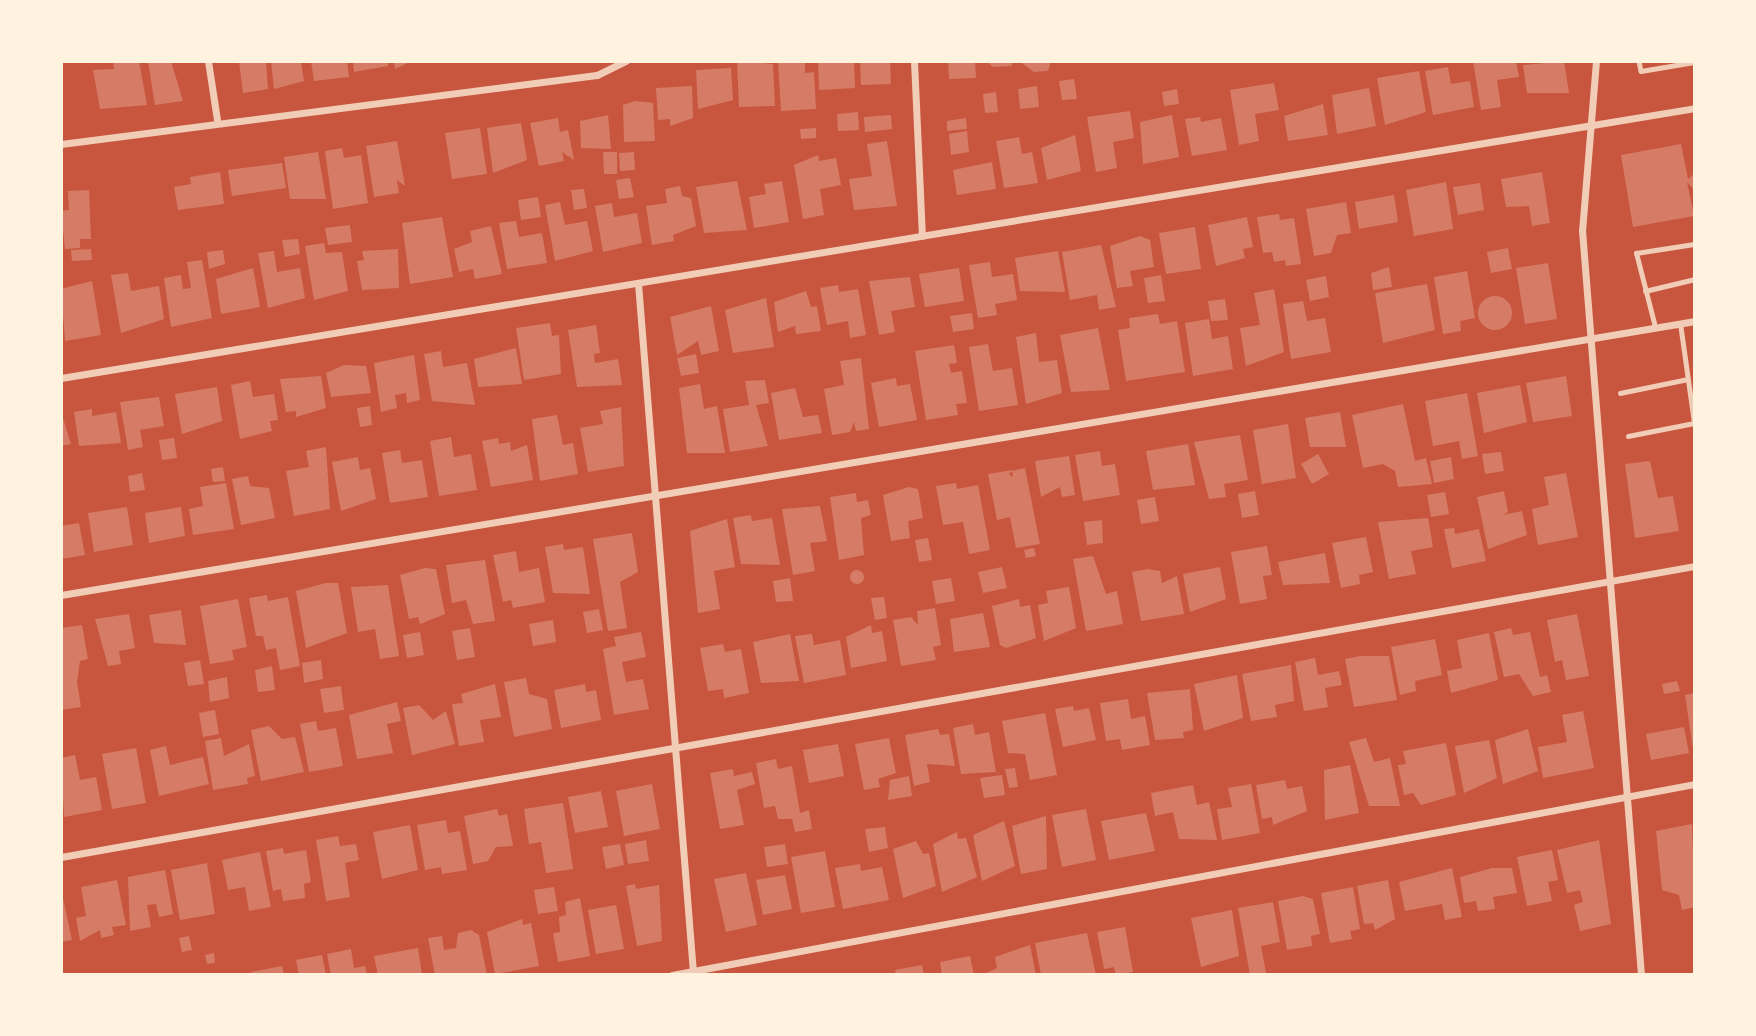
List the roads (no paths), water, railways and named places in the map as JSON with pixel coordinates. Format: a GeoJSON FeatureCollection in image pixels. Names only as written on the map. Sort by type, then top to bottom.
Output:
{"type":"FeatureCollection","features":[{"type":"Feature","properties":{"kind":"street"},"geometry":{"type":"LineString","coordinates":[[208,61],[217,120]]}},
{"type":"Feature","properties":{"kind":"street"},"geometry":{"type":"LineString","coordinates":[[61,144],[217,120],[597,75],[626,61]]}},
{"type":"Feature","properties":{"kind":"street"},"geometry":{"type":"LineString","coordinates":[[914,61],[922,236]]}},
{"type":"Feature","properties":{"kind":"street"},"geometry":{"type":"LineString","coordinates":[[1597,61],[1589,126],[1582,230],[1624,797],[1641,975]]}},
{"type":"Feature","properties":{"kind":"street"},"geometry":{"type":"LineString","coordinates":[[61,378],[1695,108]]}},
{"type":"Feature","properties":{"kind":"street"},"geometry":{"type":"LineString","coordinates":[[638,283],[659,493],[674,748],[693,973]]}},
{"type":"Feature","properties":{"kind":"street"},"geometry":{"type":"LineString","coordinates":[[61,595],[1695,321]]}},
{"type":"Feature","properties":{"kind":"street"},"geometry":{"type":"LineString","coordinates":[[61,858],[1695,566]]}},
{"type":"Feature","properties":{"kind":"street"},"geometry":{"type":"LineString","coordinates":[[672,975],[1695,784]]}},
{"type":"Feature","properties":{"kind":"lane"},"geometry":{"type":"LineString","coordinates":[[1639,61],[1641,71],[1695,62]]}},
{"type":"Feature","properties":{"kind":"lane"},"geometry":{"type":"LineString","coordinates":[[1656,327],[1636,253],[1695,244]]}},
{"type":"Feature","properties":{"kind":"lane"},"geometry":{"type":"LineString","coordinates":[[1645,291],[1695,279]]}},
{"type":"Feature","properties":{"kind":"lane"},"geometry":{"type":"LineString","coordinates":[[1628,436],[1694,423],[1680,323]]}},
{"type":"Feature","properties":{"kind":"lane"},"geometry":{"type":"LineString","coordinates":[[1619,393],[1688,379]]}}]}
